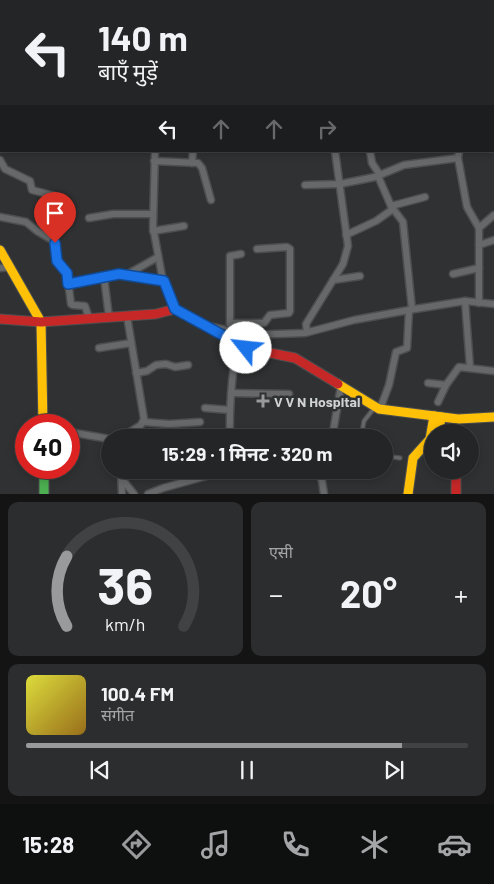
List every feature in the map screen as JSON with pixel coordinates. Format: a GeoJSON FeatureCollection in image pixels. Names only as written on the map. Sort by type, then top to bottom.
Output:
{"type":"FeatureCollection","features":[{"type":"Feature","properties":{"kind":"street"},"geometry":{"type":"LineString","coordinates":[[154,152],[154,231],[164,281],[175,309],[246,348],[295,358],[378,408],[458,419],[494,417]]}},
{"type":"Feature","properties":{"kind":"street"},"geometry":{"type":"LineString","coordinates":[[192,163],[194,152]]}},
{"type":"Feature","properties":{"kind":"street"},"geometry":{"type":"LineString","coordinates":[[307,332],[306,324],[333,280],[346,255],[348,246],[335,152]]}},
{"type":"Feature","properties":{"kind":"street"},"geometry":{"type":"LineString","coordinates":[[370,152],[372,163],[392,207],[402,220],[405,230],[411,310],[407,348],[396,352],[389,385],[378,408]]}},
{"type":"Feature","properties":{"kind":"street"},"geometry":{"type":"LineString","coordinates":[[305,186],[340,184],[379,175],[404,165],[459,154],[467,207],[479,228],[479,303]]}},
{"type":"Feature","properties":{"kind":"street"},"geometry":{"type":"LineString","coordinates":[[0,160],[5,169],[30,181],[32,190],[59,197]]}},
{"type":"Feature","properties":{"kind":"street"},"geometry":{"type":"LineString","coordinates":[[154,161],[198,163],[202,168],[211,200]]}},
{"type":"Feature","properties":{"kind":"street"},"geometry":{"type":"LineString","coordinates":[[346,235],[376,221],[392,207],[426,197]]}},
{"type":"Feature","properties":{"kind":"street"},"geometry":{"type":"LineString","coordinates":[[89,218],[113,214],[153,214]]}},
{"type":"Feature","properties":{"kind":"street"},"geometry":{"type":"LineString","coordinates":[[479,228],[494,215]]}},
{"type":"Feature","properties":{"kind":"street"},"geometry":{"type":"LineString","coordinates":[[0,217],[26,222],[34,230],[54,241],[57,261],[67,273],[71,304],[84,305],[89,318]]}},
{"type":"Feature","properties":{"kind":"street"},"geometry":{"type":"LineString","coordinates":[[154,231],[184,226]]}},
{"type":"Feature","properties":{"kind":"street"},"geometry":{"type":"LineString","coordinates":[[479,245],[494,240]]}},
{"type":"Feature","properties":{"kind":"street"},"geometry":{"type":"LineString","coordinates":[[230,323],[264,323],[270,315],[289,313],[290,311],[290,249],[287,247],[257,249]]}},
{"type":"Feature","properties":{"kind":"street"},"geometry":{"type":"LineString","coordinates":[[0,250],[5,268],[41,322],[43,414]]}},
{"type":"Feature","properties":{"kind":"street"},"geometry":{"type":"LineString","coordinates":[[230,331],[230,256],[241,254]]}},
{"type":"Feature","properties":{"kind":"street"},"geometry":{"type":"LineString","coordinates":[[128,274],[158,257]]}},
{"type":"Feature","properties":{"kind":"street"},"geometry":{"type":"LineString","coordinates":[[453,274],[479,268]]}},
{"type":"Feature","properties":{"kind":"street"},"geometry":{"type":"LineString","coordinates":[[68,284],[119,274],[164,281]]}},
{"type":"Feature","properties":{"kind":"street"},"geometry":{"type":"LineString","coordinates":[[333,280],[360,276]]}},
{"type":"Feature","properties":{"kind":"street"},"geometry":{"type":"LineString","coordinates":[[104,277],[109,317]]}},
{"type":"Feature","properties":{"kind":"street"},"geometry":{"type":"LineString","coordinates":[[465,301],[470,368]]}},
{"type":"Feature","properties":{"kind":"street"},"geometry":{"type":"LineString","coordinates":[[206,326],[250,335],[307,332],[354,320],[465,301],[494,304]]}},
{"type":"Feature","properties":{"kind":"street"},"geometry":{"type":"LineString","coordinates":[[0,320],[41,322],[156,314],[175,309]]}},
{"type":"Feature","properties":{"kind":"street"},"geometry":{"type":"LineString","coordinates":[[127,316],[144,422]]}},
{"type":"Feature","properties":{"kind":"street"},"geometry":{"type":"LineString","coordinates":[[99,348],[131,343]]}},
{"type":"Feature","properties":{"kind":"street"},"geometry":{"type":"LineString","coordinates":[[230,429],[231,393],[237,343]]}},
{"type":"Feature","properties":{"kind":"street"},"geometry":{"type":"LineString","coordinates":[[136,374],[147,371],[156,365],[166,364],[175,367],[188,365]]}},
{"type":"Feature","properties":{"kind":"street"},"geometry":{"type":"LineString","coordinates":[[438,402],[446,385],[458,368],[494,371]]}},
{"type":"Feature","properties":{"kind":"street"},"geometry":{"type":"LineString","coordinates":[[428,383],[446,385]]}},
{"type":"Feature","properties":{"kind":"street"},"geometry":{"type":"LineString","coordinates":[[334,429],[342,386]]}},
{"type":"Feature","properties":{"kind":"street"},"geometry":{"type":"LineString","coordinates":[[231,393],[289,394]]}},
{"type":"Feature","properties":{"kind":"street"},"geometry":{"type":"LineString","coordinates":[[205,408],[230,410]]}},
{"type":"Feature","properties":{"kind":"street"},"geometry":{"type":"LineString","coordinates":[[438,416],[438,424]]}},
{"type":"Feature","properties":{"kind":"street"},"geometry":{"type":"LineString","coordinates":[[436,424],[438,416]]}},
{"type":"Feature","properties":{"kind":"street"},"geometry":{"type":"LineString","coordinates":[[134,429],[144,422],[170,424],[200,422]]}},
{"type":"Feature","properties":{"kind":"street"},"geometry":{"type":"LineString","coordinates":[[80,434],[101,437]]}},
{"type":"Feature","properties":{"kind":"street"},"geometry":{"type":"LineString","coordinates":[[408,494],[413,458],[424,446]]}},
{"type":"Feature","properties":{"kind":"street"},"geometry":{"type":"LineString","coordinates":[[44,479],[44,494]]}},
{"type":"Feature","properties":{"kind":"street"},"geometry":{"type":"LineString","coordinates":[[122,479],[122,494]]}},
{"type":"Feature","properties":{"kind":"street"},"geometry":{"type":"LineString","coordinates":[[122,479],[134,494]]}},
{"type":"Feature","properties":{"kind":"street"},"geometry":{"type":"LineString","coordinates":[[148,494],[196,479]]}},
{"type":"Feature","properties":{"kind":"street"},"geometry":{"type":"LineString","coordinates":[[321,479],[324,494]]}},
{"type":"Feature","properties":{"kind":"street"},"geometry":{"type":"LineString","coordinates":[[456,479],[456,494]]}},
{"type":"Feature","properties":{"kind":"lane"},"geometry":{"type":"LineString","coordinates":[[363,429],[364,421],[378,408]]}},
{"type":"Feature","properties":{"kind":"lane"},"geometry":{"type":"LineString","coordinates":[[393,457],[400,458]]}},
{"type":"Feature","properties":{"kind":"traffic: fast"},"geometry":{"type":"LineString","coordinates":[[44,479],[44,494]]}},
{"type":"Feature","properties":{"kind":"traffic: slow"},"geometry":{"type":"LineString","coordinates":[[0,250],[41,322],[43,414]]}},
{"type":"Feature","properties":{"kind":"traffic: slow"},"geometry":{"type":"LineString","coordinates":[[338,384],[379,409],[458,419],[494,417]]}},
{"type":"Feature","properties":{"kind":"traffic: slow"},"geometry":{"type":"LineString","coordinates":[[433,424],[434,416]]}},
{"type":"Feature","properties":{"kind":"traffic: slow"},"geometry":{"type":"LineString","coordinates":[[440,424],[441,417]]}},
{"type":"Feature","properties":{"kind":"traffic: slow"},"geometry":{"type":"LineString","coordinates":[[408,494],[413,458],[424,446]]}},
{"type":"Feature","properties":{"kind":"traffic: jam"},"geometry":{"type":"LineString","coordinates":[[0,319],[41,322],[156,314],[175,309],[246,348],[295,358],[338,384]]}},
{"type":"Feature","properties":{"kind":"traffic: jam"},"geometry":{"type":"LineString","coordinates":[[456,479],[456,494]]}},
{"type":"Feature","properties":{"kind":"place","name":"V V N Hospital"},"geometry":{"type":"Point","coordinates":[263,401]}},
{"type":"Feature","properties":{"kind":"route"},"geometry":{"type":"LineString","coordinates":[[55,243],[57,261],[67,273],[68,284],[119,274],[164,281],[175,309],[246,348]]}}]}
